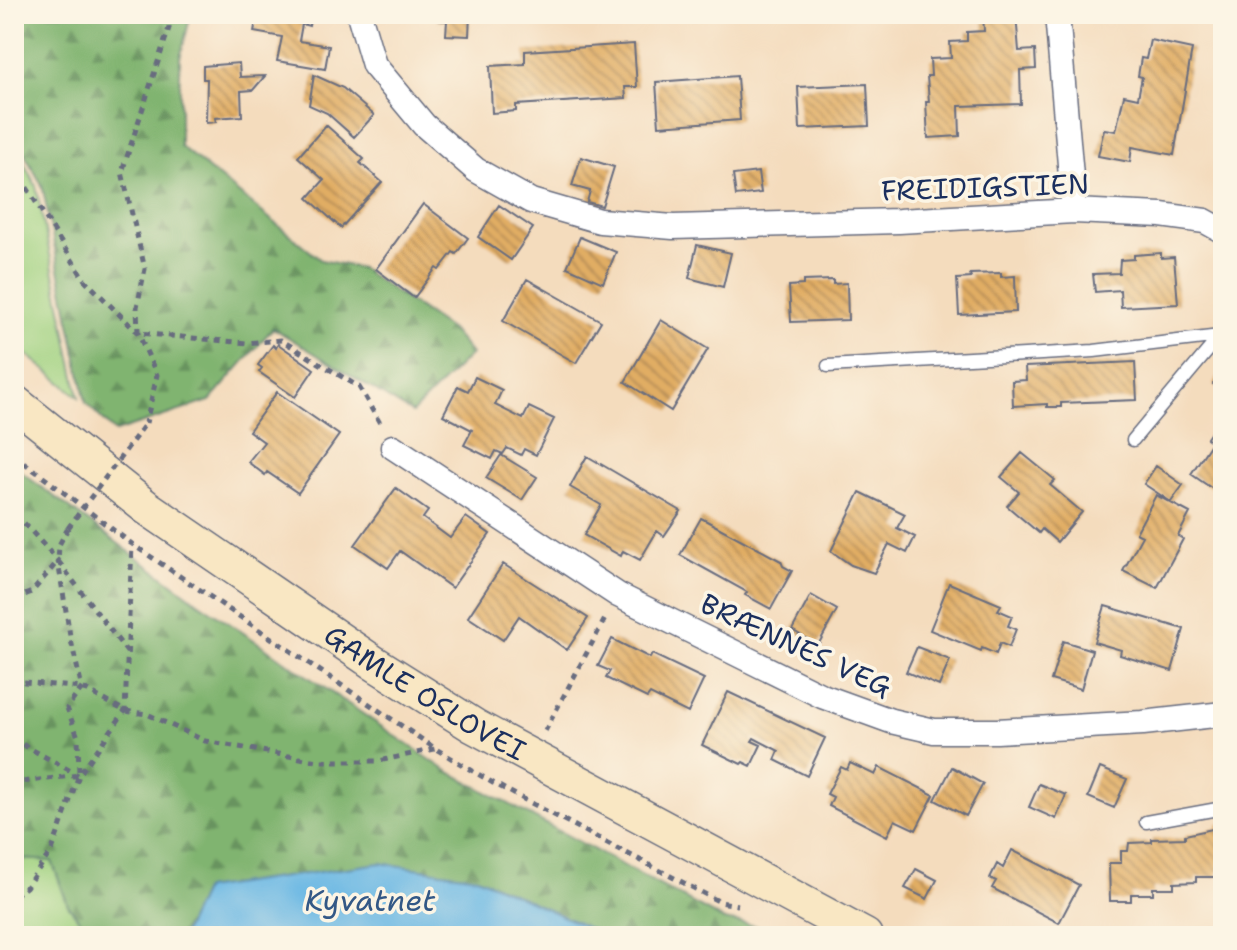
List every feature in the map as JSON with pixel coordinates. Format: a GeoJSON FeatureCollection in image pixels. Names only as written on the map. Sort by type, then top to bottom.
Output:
{"type":"FeatureCollection","features":[{"type":"Feature","properties":{"kind":"street","name":"FREIDIGSTIEN"},"geometry":{"type":"LineString","coordinates":[[359,14],[374,65],[424,125],[476,170],[531,201],[600,221],[673,227],[899,221],[1074,211],[1161,215],[1205,221],[1223,231]]}},
{"type":"Feature","properties":{"kind":"street"},"geometry":{"type":"LineString","coordinates":[[1057,14],[1074,211]]}},
{"type":"Feature","properties":{"kind":"street","name":"GAMLE OSLOVEI"},"geometry":{"type":"LineString","coordinates":[[14,402],[146,507],[374,663],[474,726],[865,936]]}},
{"type":"Feature","properties":{"kind":"street","name":"BRÆNNES VEG"},"geometry":{"type":"LineString","coordinates":[[393,447],[618,595],[822,696],[891,721],[934,731],[997,731],[1143,723],[1223,714]]}},
{"type":"Feature","properties":{"kind":"lane"},"geometry":{"type":"LineString","coordinates":[[828,366],[1094,351],[1222,334]]}},
{"type":"Feature","properties":{"kind":"lane"},"geometry":{"type":"LineString","coordinates":[[1133,440],[1222,334]]}},
{"type":"Feature","properties":{"kind":"lane"},"geometry":{"type":"LineString","coordinates":[[1146,822],[1223,808]]}},
{"type":"Feature","properties":{"kind":"path"},"geometry":{"type":"LineString","coordinates":[[138,333],[137,307],[145,269],[122,172],[150,93],[156,61],[169,28],[169,14]]}},
{"type":"Feature","properties":{"kind":"path"},"geometry":{"type":"LineString","coordinates":[[14,167],[84,279],[138,333],[157,375],[146,423],[68,528],[59,545],[58,561],[70,636],[82,688],[67,708],[78,737],[79,775]]}},
{"type":"Feature","properties":{"kind":"path"},"geometry":{"type":"LineString","coordinates":[[138,333],[247,343],[281,340],[359,387],[393,447]]}},
{"type":"Feature","properties":{"kind":"path"},"geometry":{"type":"LineString","coordinates":[[14,517],[24,523],[58,561],[128,653]]}},
{"type":"Feature","properties":{"kind":"path"},"geometry":{"type":"LineString","coordinates":[[14,896],[26,887],[52,850],[79,775],[125,711],[132,544]]}},
{"type":"Feature","properties":{"kind":"path"},"geometry":{"type":"LineString","coordinates":[[14,599],[32,592],[58,561]]}},
{"type":"Feature","properties":{"kind":"path"},"geometry":{"type":"LineString","coordinates":[[542,736],[618,595]]}},
{"type":"Feature","properties":{"kind":"path"},"geometry":{"type":"LineString","coordinates":[[14,675],[24,682],[82,688],[125,711],[147,714],[205,741],[317,761],[379,761],[436,749]]}},
{"type":"Feature","properties":{"kind":"path"},"geometry":{"type":"LineString","coordinates":[[14,736],[20,743],[79,775]]}},
{"type":"Feature","properties":{"kind":"path"},"geometry":{"type":"LineString","coordinates":[[14,783],[79,775]]}},
{"type":"Feature","properties":{"kind":"green space"},"geometry":{"type":"Polygon","coordinates":[[[14,14],[191,14],[180,58],[180,146],[321,260],[360,268],[451,330],[471,354],[412,413],[273,328],[210,401],[115,432],[86,403],[42,185],[14,135],[14,14]]]}},
{"type":"Feature","properties":{"kind":"green space"},"geometry":{"type":"Polygon","coordinates":[[[14,144],[36,186],[79,397],[14,344],[14,144]]]}},
{"type":"Feature","properties":{"kind":"green space"},"geometry":{"type":"Polygon","coordinates":[[[14,467],[198,602],[444,769],[724,920],[783,931],[794,936],[599,936],[593,930],[477,877],[204,889],[182,936],[92,936],[68,905],[52,861],[20,859],[14,865],[14,467]]]}},
{"type":"Feature","properties":{"kind":"green space"},"geometry":{"type":"Polygon","coordinates":[[[20,859],[52,861],[68,905],[92,936],[14,936],[14,865],[20,859]]]}},
{"type":"Feature","properties":{"kind":"water","name":"Kyvatnet"},"geometry":{"type":"Polygon","coordinates":[[[380,863],[477,877],[593,930],[599,936],[182,936],[204,889],[380,863]]]}},
{"type":"Feature","properties":{"kind":"building"},"geometry":{"type":"Polygon","coordinates":[[[257,14],[311,14],[309,26],[302,24],[299,41],[329,46],[325,69],[277,61],[282,37],[254,32],[257,14]]]}},
{"type":"Feature","properties":{"kind":"building"},"geometry":{"type":"Polygon","coordinates":[[[438,14],[470,14],[469,36],[446,35],[447,21],[438,20],[438,14]]]}},
{"type":"Feature","properties":{"kind":"building"},"geometry":{"type":"Polygon","coordinates":[[[983,14],[1016,14],[1019,51],[1035,50],[1036,69],[1020,70],[1021,104],[959,106],[960,136],[928,138],[926,102],[929,102],[927,76],[931,76],[930,59],[951,58],[950,42],[967,41],[967,32],[984,31],[983,14]]]}},
{"type":"Feature","properties":{"kind":"building"},"geometry":{"type":"Polygon","coordinates":[[[1150,40],[1192,49],[1174,155],[1132,147],[1130,162],[1098,156],[1104,129],[1116,131],[1124,95],[1138,98],[1142,77],[1138,76],[1141,58],[1146,59],[1150,40]]]}},
{"type":"Feature","properties":{"kind":"building"},"geometry":{"type":"Polygon","coordinates":[[[634,44],[637,87],[625,87],[626,98],[516,105],[516,111],[492,113],[490,66],[525,64],[525,51],[634,44]]]}},
{"type":"Feature","properties":{"kind":"building"},"geometry":{"type":"Polygon","coordinates":[[[239,63],[240,77],[265,76],[253,90],[241,91],[242,116],[215,118],[216,122],[206,123],[207,79],[203,79],[203,66],[239,63]]]}},
{"type":"Feature","properties":{"kind":"building"},"geometry":{"type":"Polygon","coordinates":[[[314,75],[343,88],[374,115],[354,137],[327,113],[309,105],[314,75]]]}},
{"type":"Feature","properties":{"kind":"building"},"geometry":{"type":"Polygon","coordinates":[[[737,76],[740,120],[659,126],[656,82],[737,76]]]}},
{"type":"Feature","properties":{"kind":"building"},"geometry":{"type":"Polygon","coordinates":[[[867,84],[869,126],[800,129],[798,87],[867,84]]]}},
{"type":"Feature","properties":{"kind":"building"},"geometry":{"type":"Polygon","coordinates":[[[326,125],[364,159],[360,163],[382,182],[341,228],[308,198],[324,180],[298,157],[326,125]]]}},
{"type":"Feature","properties":{"kind":"building"},"geometry":{"type":"Polygon","coordinates":[[[581,157],[614,167],[602,206],[587,202],[590,191],[572,186],[581,157]]]}},
{"type":"Feature","properties":{"kind":"building"},"geometry":{"type":"Polygon","coordinates":[[[758,172],[761,193],[736,196],[733,175],[758,172]]]}},
{"type":"Feature","properties":{"kind":"building"},"geometry":{"type":"Polygon","coordinates":[[[423,204],[468,238],[439,270],[436,268],[414,298],[376,269],[423,204]]]}},
{"type":"Feature","properties":{"kind":"building"},"geometry":{"type":"Polygon","coordinates":[[[499,205],[533,228],[511,260],[478,237],[499,205]]]}},
{"type":"Feature","properties":{"kind":"building"},"geometry":{"type":"Polygon","coordinates":[[[580,237],[616,252],[603,283],[567,267],[580,237]]]}},
{"type":"Feature","properties":{"kind":"building"},"geometry":{"type":"Polygon","coordinates":[[[697,245],[731,253],[723,287],[689,278],[697,245]]]}},
{"type":"Feature","properties":{"kind":"building"},"geometry":{"type":"Polygon","coordinates":[[[1161,253],[1161,258],[1174,257],[1178,304],[1121,307],[1120,290],[1095,292],[1093,274],[1119,273],[1120,260],[1134,259],[1134,255],[1161,253]]]}},
{"type":"Feature","properties":{"kind":"building"},"geometry":{"type":"Polygon","coordinates":[[[1001,273],[1001,277],[1015,276],[1016,312],[959,315],[957,279],[971,278],[970,274],[1001,273]]]}},
{"type":"Feature","properties":{"kind":"building"},"geometry":{"type":"Polygon","coordinates":[[[527,279],[601,321],[576,363],[503,321],[527,279]]]}},
{"type":"Feature","properties":{"kind":"building"},"geometry":{"type":"Polygon","coordinates":[[[833,280],[833,284],[847,283],[848,320],[791,322],[789,286],[803,285],[803,281],[833,280]]]}},
{"type":"Feature","properties":{"kind":"building"},"geometry":{"type":"Polygon","coordinates":[[[661,320],[708,349],[671,411],[625,382],[661,320]]]}},
{"type":"Feature","properties":{"kind":"building"},"geometry":{"type":"Polygon","coordinates":[[[278,344],[314,369],[295,397],[259,372],[262,368],[258,365],[273,345],[276,348],[278,344]]]}},
{"type":"Feature","properties":{"kind":"building"},"geometry":{"type":"Polygon","coordinates":[[[1135,362],[1137,400],[1061,403],[1061,407],[1047,407],[1047,404],[1013,406],[1012,381],[1026,380],[1025,367],[1135,362]]]}},
{"type":"Feature","properties":{"kind":"building"},"geometry":{"type":"Polygon","coordinates":[[[1223,369],[1223,391],[1213,384],[1223,369]]]}},
{"type":"Feature","properties":{"kind":"building"},"geometry":{"type":"Polygon","coordinates":[[[475,377],[502,390],[495,405],[523,419],[529,407],[554,419],[536,455],[524,449],[521,455],[507,448],[503,454],[496,451],[492,459],[464,445],[472,430],[443,415],[458,386],[468,391],[475,377]]]}},
{"type":"Feature","properties":{"kind":"building"},"geometry":{"type":"Polygon","coordinates":[[[277,392],[339,435],[298,493],[248,462],[264,442],[249,431],[277,392]]]}},
{"type":"Feature","properties":{"kind":"building"},"geometry":{"type":"Polygon","coordinates":[[[1223,415],[1223,496],[1191,474],[1212,442],[1207,438],[1223,415]]]}},
{"type":"Feature","properties":{"kind":"building"},"geometry":{"type":"Polygon","coordinates":[[[1022,453],[1055,480],[1050,485],[1082,512],[1057,542],[1042,529],[1039,533],[1007,506],[1019,492],[1001,477],[1022,453]]]}},
{"type":"Feature","properties":{"kind":"building"},"geometry":{"type":"Polygon","coordinates":[[[501,455],[537,477],[522,500],[486,478],[501,455]]]}},
{"type":"Feature","properties":{"kind":"building"},"geometry":{"type":"Polygon","coordinates":[[[587,456],[681,511],[664,536],[657,531],[640,560],[623,551],[621,556],[584,535],[601,505],[570,487],[587,456]]]}},
{"type":"Feature","properties":{"kind":"building"},"geometry":{"type":"Polygon","coordinates":[[[1156,466],[1183,485],[1171,502],[1144,484],[1156,466]]]}},
{"type":"Feature","properties":{"kind":"building"},"geometry":{"type":"Polygon","coordinates":[[[396,488],[428,511],[423,518],[450,538],[466,517],[490,534],[452,588],[400,551],[388,568],[355,545],[396,488]]]}},
{"type":"Feature","properties":{"kind":"building"},"geometry":{"type":"Polygon","coordinates":[[[860,492],[905,514],[897,528],[915,537],[907,553],[889,544],[874,573],[851,565],[831,551],[860,492]]]}},
{"type":"Feature","properties":{"kind":"building"},"geometry":{"type":"Polygon","coordinates":[[[1156,495],[1190,513],[1178,536],[1183,539],[1157,588],[1123,571],[1142,536],[1136,533],[1156,495]]]}},
{"type":"Feature","properties":{"kind":"building"},"geometry":{"type":"Polygon","coordinates":[[[701,518],[781,561],[792,571],[771,609],[680,555],[701,518]]]}},
{"type":"Feature","properties":{"kind":"building"},"geometry":{"type":"Polygon","coordinates":[[[503,564],[588,618],[567,650],[519,616],[503,640],[468,617],[503,564]]]}},
{"type":"Feature","properties":{"kind":"building"},"geometry":{"type":"Polygon","coordinates":[[[949,583],[1001,605],[998,610],[1012,616],[1008,626],[1016,629],[1009,647],[1000,643],[996,654],[982,648],[981,651],[930,630],[949,583]]]}},
{"type":"Feature","properties":{"kind":"building"},"geometry":{"type":"Polygon","coordinates":[[[811,595],[837,610],[818,645],[792,630],[811,595]]]}},
{"type":"Feature","properties":{"kind":"building"},"geometry":{"type":"Polygon","coordinates":[[[1105,606],[1184,629],[1172,671],[1120,655],[1121,650],[1094,642],[1105,606]]]}},
{"type":"Feature","properties":{"kind":"building"},"geometry":{"type":"Polygon","coordinates":[[[612,639],[704,679],[688,713],[650,694],[647,698],[606,678],[610,671],[598,666],[612,639]]]}},
{"type":"Feature","properties":{"kind":"building"},"geometry":{"type":"Polygon","coordinates":[[[1063,641],[1092,650],[1081,689],[1051,680],[1063,641]]]}},
{"type":"Feature","properties":{"kind":"building"},"geometry":{"type":"Polygon","coordinates":[[[917,647],[950,660],[939,686],[906,672],[917,647]]]}},
{"type":"Feature","properties":{"kind":"building"},"geometry":{"type":"Polygon","coordinates":[[[728,692],[825,738],[807,776],[775,760],[779,751],[754,738],[752,741],[761,745],[751,766],[702,745],[728,692]]]}},
{"type":"Feature","properties":{"kind":"building"},"geometry":{"type":"Polygon","coordinates":[[[850,763],[875,775],[879,767],[934,795],[916,830],[895,820],[887,836],[829,806],[833,797],[827,794],[841,767],[847,770],[850,763]]]}},
{"type":"Feature","properties":{"kind":"building"},"geometry":{"type":"Polygon","coordinates":[[[952,767],[983,784],[966,816],[935,800],[952,767]]]}},
{"type":"Feature","properties":{"kind":"building"},"geometry":{"type":"Polygon","coordinates":[[[1100,768],[1127,779],[1114,808],[1088,797],[1100,768]]]}},
{"type":"Feature","properties":{"kind":"building"},"geometry":{"type":"Polygon","coordinates":[[[1039,784],[1066,795],[1056,819],[1029,807],[1039,784]]]}},
{"type":"Feature","properties":{"kind":"building"},"geometry":{"type":"Polygon","coordinates":[[[1217,824],[1223,824],[1223,871],[1218,871],[1218,877],[1196,877],[1196,882],[1174,883],[1174,888],[1153,888],[1153,894],[1131,894],[1131,901],[1110,901],[1109,863],[1121,863],[1121,851],[1128,851],[1129,843],[1185,838],[1185,835],[1217,828],[1217,824]]]}},
{"type":"Feature","properties":{"kind":"building"},"geometry":{"type":"Polygon","coordinates":[[[1012,850],[1079,885],[1059,923],[992,888],[996,881],[990,878],[997,864],[1003,868],[1012,850]]]}},
{"type":"Feature","properties":{"kind":"building"},"geometry":{"type":"Polygon","coordinates":[[[916,869],[937,880],[927,899],[905,888],[916,869]]]}}]}
